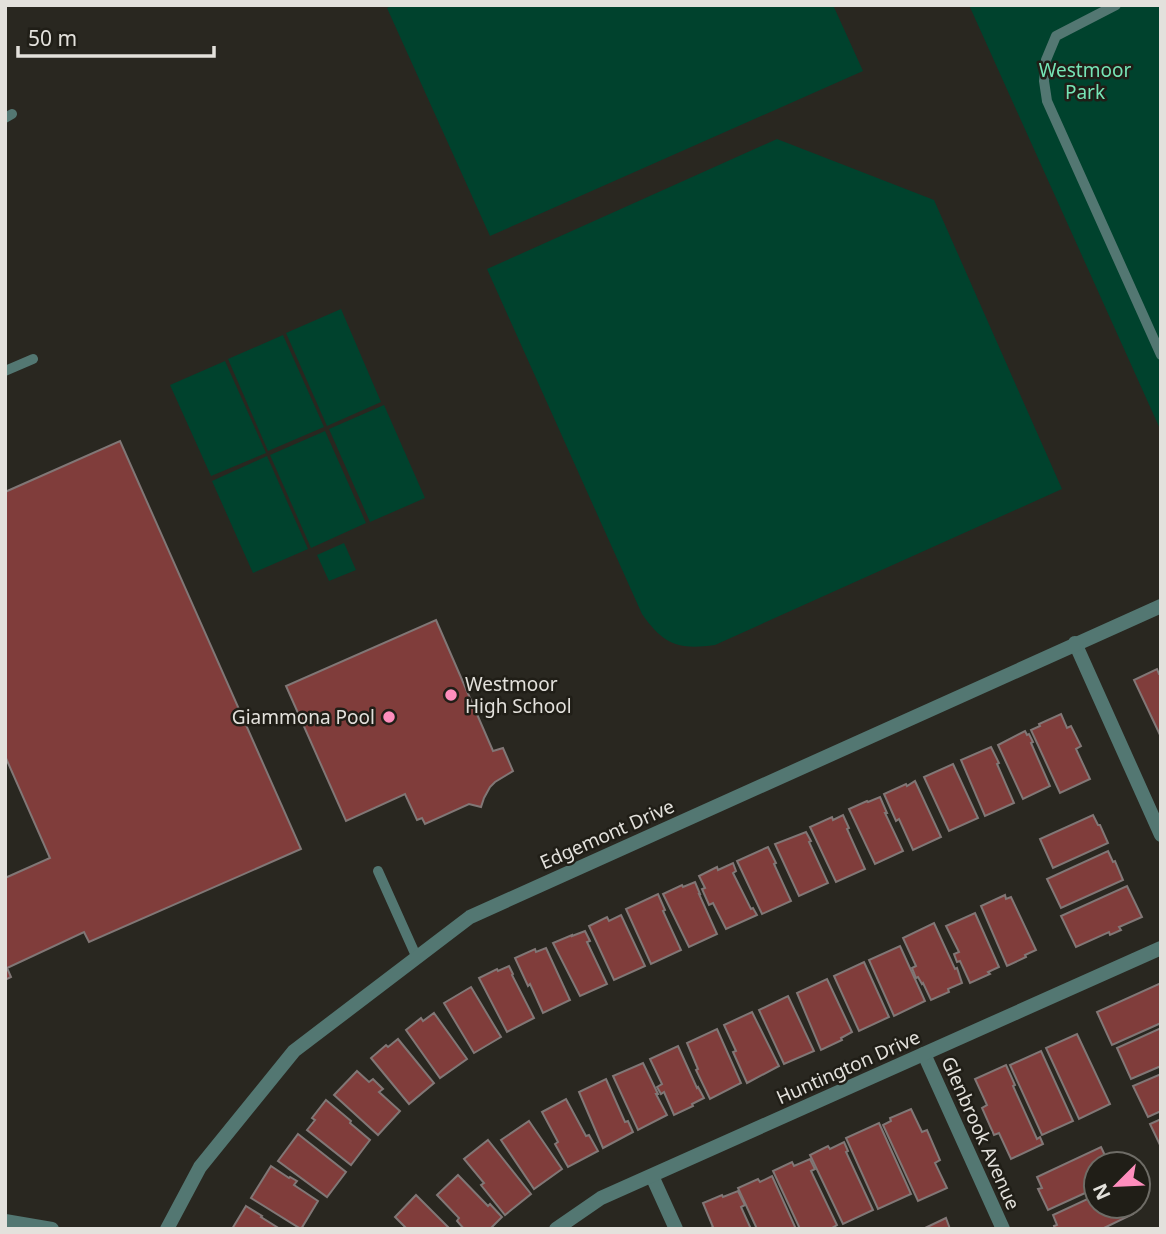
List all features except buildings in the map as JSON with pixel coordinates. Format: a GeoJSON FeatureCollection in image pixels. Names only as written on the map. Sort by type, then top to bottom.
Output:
{"type":"FeatureCollection","features":[{"type":"Feature","properties":{"kind":"street","name":"Edgemont Drive"},"geometry":{"type":"LineString","coordinates":[[167,1229],[200,1167],[294,1051],[470,917],[1161,606]]}},
{"type":"Feature","properties":{"kind":"street"},"geometry":{"type":"LineString","coordinates":[[1075,643],[1161,835]]}},
{"type":"Feature","properties":{"kind":"street","name":"Huntington Drive"},"geometry":{"type":"LineString","coordinates":[[556,1229],[601,1198],[1161,948]]}},
{"type":"Feature","properties":{"kind":"street","name":"Glenbrook Avenue"},"geometry":{"type":"LineString","coordinates":[[924,1054],[1003,1229]]}},
{"type":"Feature","properties":{"kind":"street"},"geometry":{"type":"LineString","coordinates":[[652,1176],[676,1229]]}},
{"type":"Feature","properties":{"kind":"street"},"geometry":{"type":"LineString","coordinates":[[5,1221],[52,1229]]}},
{"type":"Feature","properties":{"kind":"lane"},"geometry":{"type":"LineString","coordinates":[[1116,5],[1056,36],[1045,60],[1044,80],[1047,101],[1161,355]]}},
{"type":"Feature","properties":{"kind":"lane"},"geometry":{"type":"LineString","coordinates":[[5,371],[33,359]]}},
{"type":"Feature","properties":{"kind":"lane"},"geometry":{"type":"LineString","coordinates":[[378,872],[417,958]]}},
{"type":"Feature","properties":{"kind":"green space"},"geometry":{"type":"Polygon","coordinates":[[[393,5],[833,5],[863,71],[490,236],[387,8],[393,5]]]}},
{"type":"Feature","properties":{"kind":"green space","name":"Westmoor Park"},"geometry":{"type":"Polygon","coordinates":[[[969,5],[1161,5],[1161,431],[969,5]]]}},
{"type":"Feature","properties":{"kind":"green space"},"geometry":{"type":"Polygon","coordinates":[[[777,139],[934,200],[1062,489],[715,645],[681,646],[657,633],[642,614],[487,269],[777,139]]]}},
{"type":"Feature","properties":{"kind":"green space"},"geometry":{"type":"Polygon","coordinates":[[[341,309],[381,402],[327,426],[286,333],[341,309]]]}},
{"type":"Feature","properties":{"kind":"green space"},"geometry":{"type":"Polygon","coordinates":[[[283,335],[324,427],[268,451],[228,359],[283,335]]]}},
{"type":"Feature","properties":{"kind":"green space"},"geometry":{"type":"Polygon","coordinates":[[[225,361],[266,453],[211,476],[170,385],[225,361]]]}},
{"type":"Feature","properties":{"kind":"green space"},"geometry":{"type":"Polygon","coordinates":[[[384,405],[425,498],[370,522],[329,429],[384,405]]]}},
{"type":"Feature","properties":{"kind":"green space"},"geometry":{"type":"Polygon","coordinates":[[[325,431],[366,523],[311,548],[270,455],[325,431]]]}},
{"type":"Feature","properties":{"kind":"green space"},"geometry":{"type":"Polygon","coordinates":[[[267,456],[308,549],[253,573],[212,481],[267,456]]]}},
{"type":"Feature","properties":{"kind":"green space"},"geometry":{"type":"Polygon","coordinates":[[[344,543],[356,570],[329,581],[317,555],[344,543]]]}},
{"type":"Feature","properties":{"kind":"place","name":"Westmoor High School"},"geometry":{"type":"Point","coordinates":[451,695]}},
{"type":"Feature","properties":{"kind":"place","name":"Giammona Pool"},"geometry":{"type":"Point","coordinates":[389,717]}}]}
